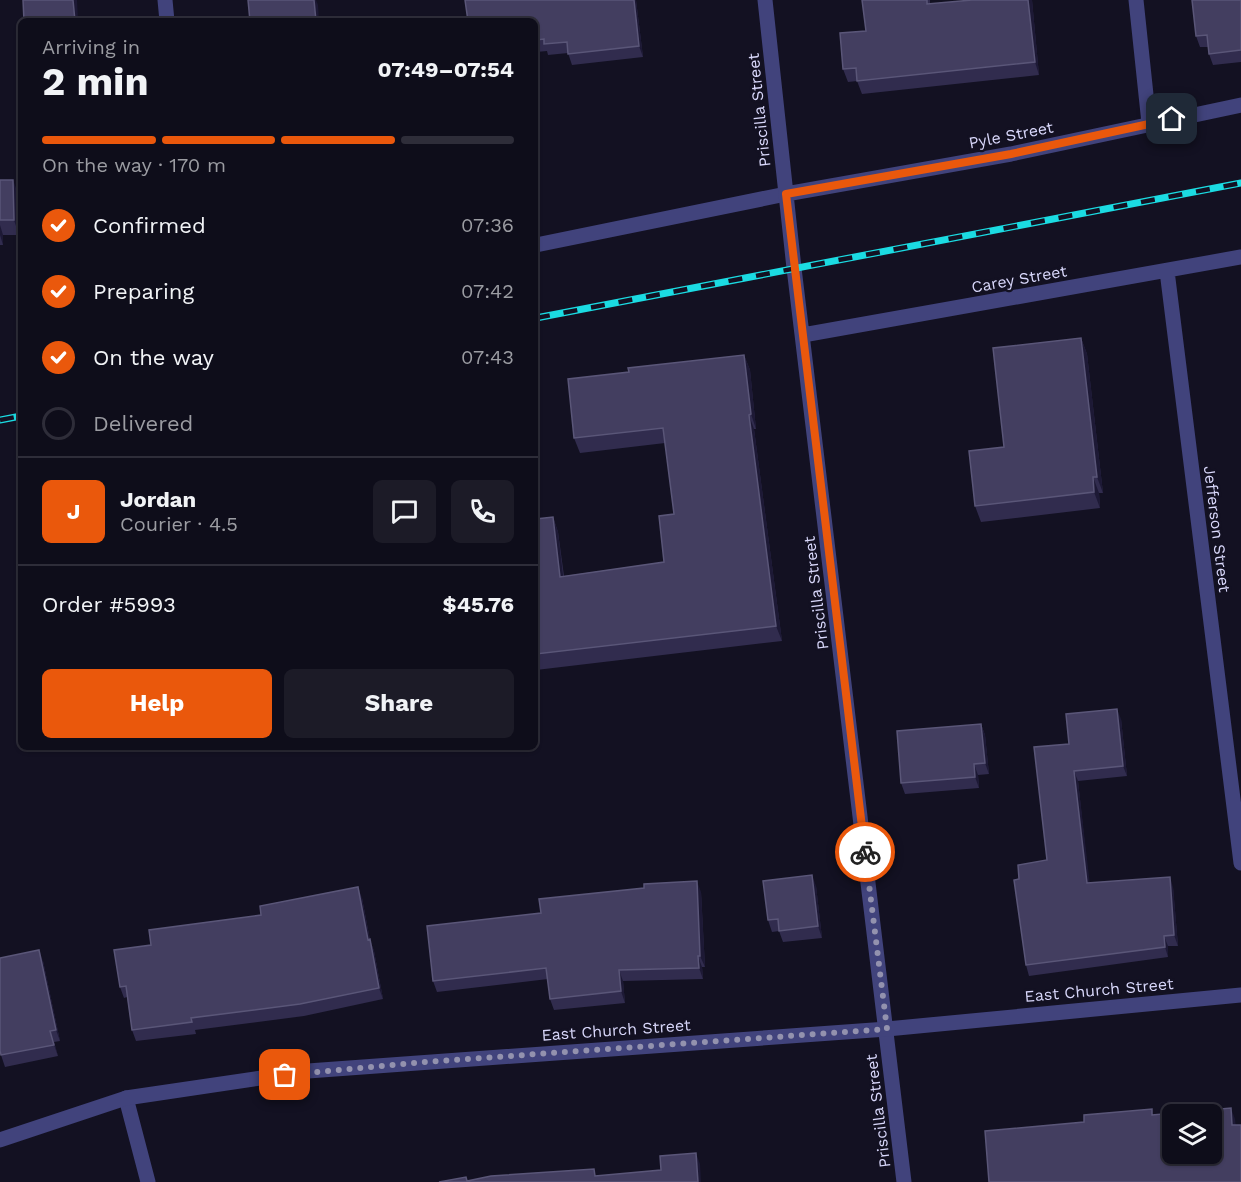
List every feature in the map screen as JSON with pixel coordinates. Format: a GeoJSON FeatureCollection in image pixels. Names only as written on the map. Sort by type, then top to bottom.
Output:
{"type":"FeatureCollection","features":[{"type":"Feature","properties":{"kind":"street"},"geometry":{"type":"LineString","coordinates":[[165,0],[166,18]]}},
{"type":"Feature","properties":{"kind":"street","name":"Priscilla Street"},"geometry":{"type":"LineString","coordinates":[[765,0],[786,194],[904,1182]]}},
{"type":"Feature","properties":{"kind":"street"},"geometry":{"type":"LineString","coordinates":[[1136,0],[1149,123]]}},
{"type":"Feature","properties":{"kind":"street","name":"Pyle Street"},"geometry":{"type":"LineString","coordinates":[[538,245],[786,194],[1011,154],[1241,105]]}},
{"type":"Feature","properties":{"kind":"street","name":"Carey Street"},"geometry":{"type":"LineString","coordinates":[[803,335],[1241,257]]}},
{"type":"Feature","properties":{"kind":"street","name":"Jefferson Street"},"geometry":{"type":"LineString","coordinates":[[1167,271],[1241,862]]}},
{"type":"Feature","properties":{"kind":"street","name":"East Church Street"},"geometry":{"type":"LineString","coordinates":[[0,1140],[126,1098],[308,1071],[887,1029],[1241,994]]}},
{"type":"Feature","properties":{"kind":"street"},"geometry":{"type":"LineString","coordinates":[[126,1098],[148,1182]]}},
{"type":"Feature","properties":{"kind":"building"},"geometry":{"type":"Polygon","coordinates":[[[23,0],[73,0],[75,18],[24,18],[23,0]]]}},
{"type":"Feature","properties":{"kind":"building"},"geometry":{"type":"Polygon","coordinates":[[[248,0],[314,0],[316,18],[250,18],[248,0]]]}},
{"type":"Feature","properties":{"kind":"building"},"geometry":{"type":"Polygon","coordinates":[[[465,0],[634,0],[639,46],[568,54],[567,42],[544,44],[544,39],[538,40],[538,18],[468,18],[465,0]]]}},
{"type":"Feature","properties":{"kind":"building"},"geometry":{"type":"Polygon","coordinates":[[[862,0],[927,0],[927,4],[972,0],[1028,0],[1035,62],[857,81],[856,68],[843,69],[840,33],[866,31],[862,0]]]}},
{"type":"Feature","properties":{"kind":"building"},"geometry":{"type":"Polygon","coordinates":[[[1192,0],[1241,0],[1241,50],[1209,54],[1207,35],[1196,36],[1192,0]]]}},
{"type":"Feature","properties":{"kind":"building"},"geometry":{"type":"Polygon","coordinates":[[[0,180],[13,180],[14,220],[0,220],[0,180]]]}},
{"type":"Feature","properties":{"kind":"building"},"geometry":{"type":"Polygon","coordinates":[[[1081,338],[1097,477],[1093,477],[1094,492],[975,506],[969,451],[1004,447],[993,348],[1081,338]]]}},
{"type":"Feature","properties":{"kind":"building"},"geometry":{"type":"Polygon","coordinates":[[[744,355],[751,414],[749,415],[776,626],[538,654],[538,519],[553,517],[560,577],[664,562],[659,516],[674,514],[663,428],[574,438],[568,379],[629,372],[628,368],[744,355]]]}},
{"type":"Feature","properties":{"kind":"building"},"geometry":{"type":"Polygon","coordinates":[[[1117,709],[1123,766],[1074,771],[1087,883],[1170,877],[1174,935],[1164,936],[1165,947],[1026,965],[1014,880],[1019,879],[1018,865],[1047,860],[1034,747],[1069,744],[1066,714],[1117,709]]]}},
{"type":"Feature","properties":{"kind":"building"},"geometry":{"type":"Polygon","coordinates":[[[981,724],[985,763],[974,764],[975,777],[901,783],[897,731],[981,724]]]}},
{"type":"Feature","properties":{"kind":"building"},"geometry":{"type":"Polygon","coordinates":[[[812,875],[818,926],[779,931],[778,919],[768,920],[763,881],[812,875]]]}},
{"type":"Feature","properties":{"kind":"building"},"geometry":{"type":"Polygon","coordinates":[[[697,881],[699,968],[619,970],[621,991],[550,999],[546,968],[433,981],[427,926],[541,913],[539,899],[644,888],[644,884],[697,881]]]}},
{"type":"Feature","properties":{"kind":"building"},"geometry":{"type":"Polygon","coordinates":[[[358,887],[379,988],[300,1004],[191,1018],[192,1022],[132,1030],[126,986],[120,987],[114,950],[151,945],[149,930],[261,915],[260,906],[358,887]]]}},
{"type":"Feature","properties":{"kind":"building"},"geometry":{"type":"Polygon","coordinates":[[[39,950],[56,1030],[50,1031],[54,1045],[1,1055],[0,958],[39,950]]]}},
{"type":"Feature","properties":{"kind":"building"},"geometry":{"type":"Polygon","coordinates":[[[1231,1108],[1232,1125],[1241,1125],[1241,1182],[989,1182],[985,1131],[1084,1122],[1084,1115],[1152,1109],[1152,1115],[1162,1114],[1162,1164],[1222,1164],[1222,1109],[1231,1108]]]}},
{"type":"Feature","properties":{"kind":"building"},"geometry":{"type":"Polygon","coordinates":[[[696,1153],[698,1182],[439,1182],[466,1177],[467,1181],[491,1176],[594,1169],[595,1176],[661,1170],[660,1156],[696,1153]]]}},
{"type":"Feature","properties":{"kind":"railway"},"geometry":{"type":"LineString","coordinates":[[538,318],[1241,183]]}},
{"type":"Feature","properties":{"kind":"railway"},"geometry":{"type":"LineString","coordinates":[[0,420],[18,417]]}},
{"type":"Feature","properties":{"kind":"way so far"},"geometry":{"type":"LineString","coordinates":[[285,1075],[308,1071],[887,1029],[865,852]]}},
{"type":"Feature","properties":{"kind":"route"},"geometry":{"type":"LineString","coordinates":[[865,852],[786,194],[1011,154],[1172,119]]}}]}
